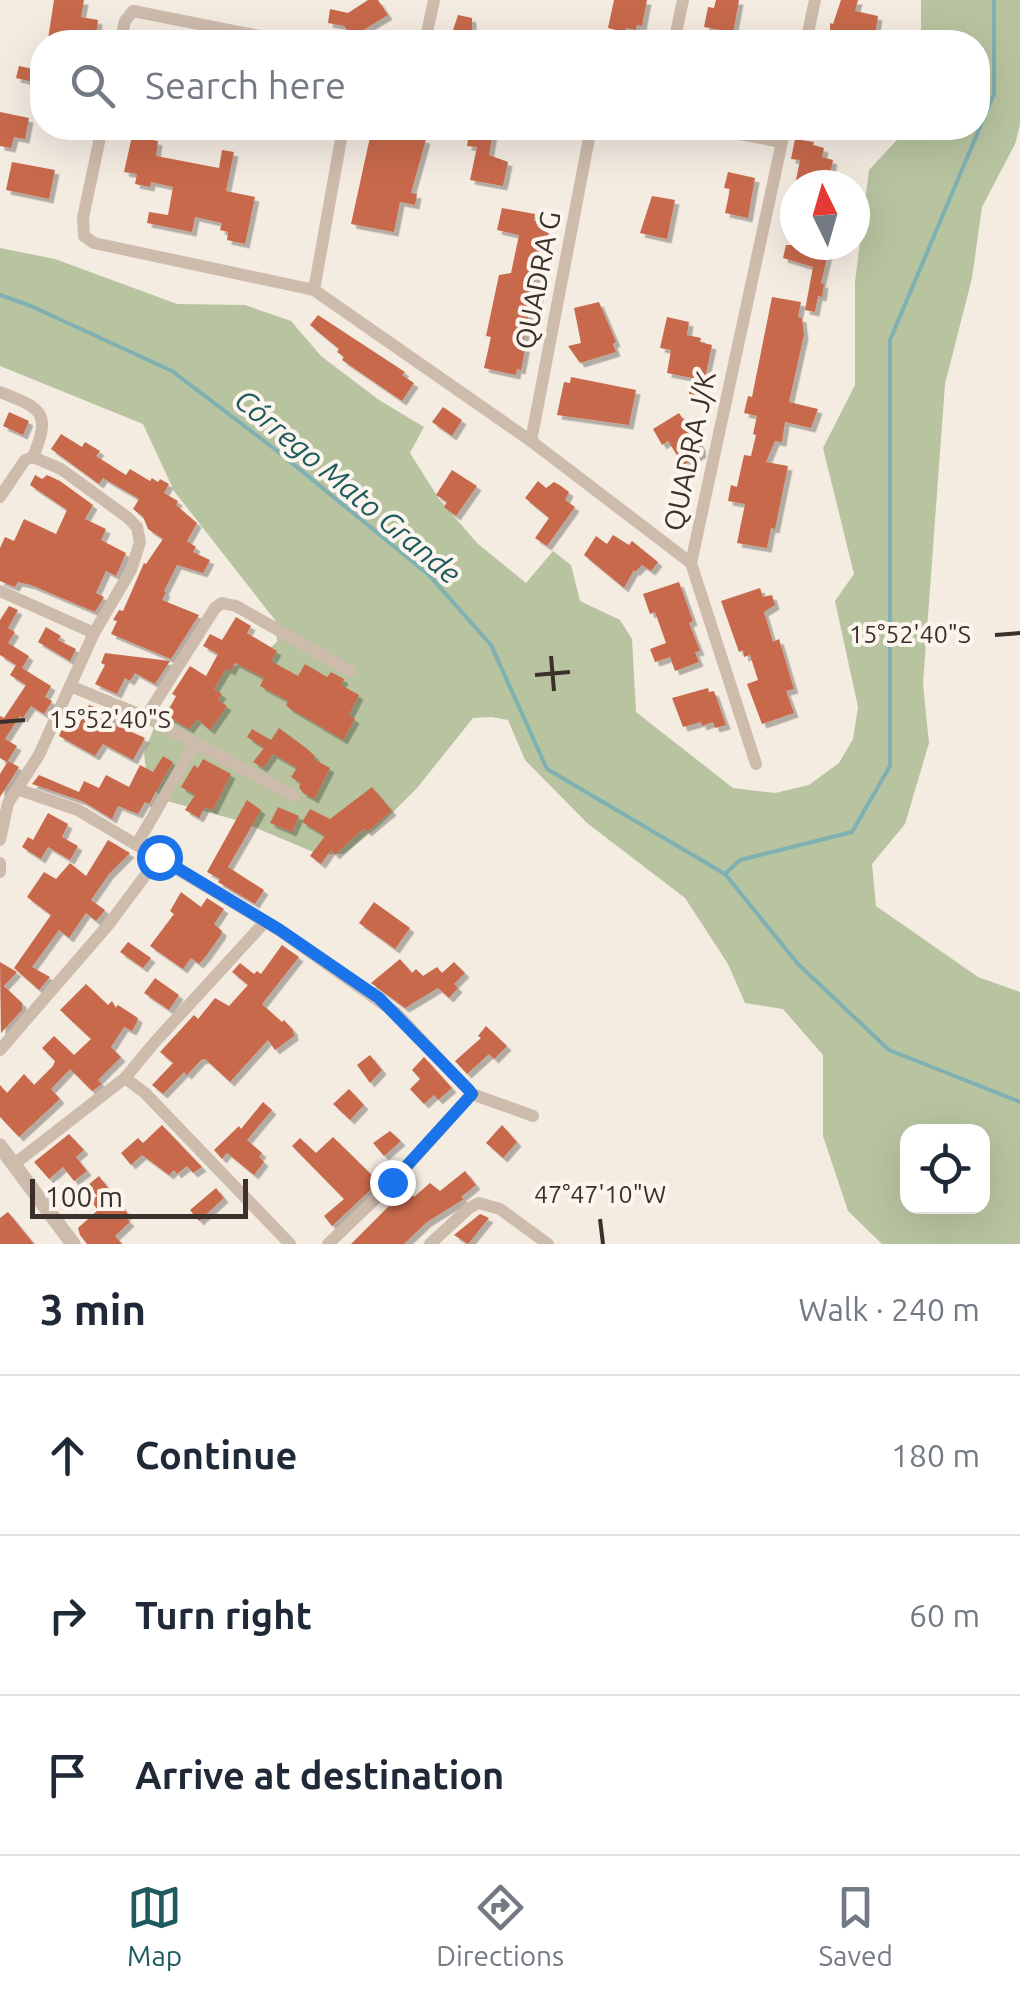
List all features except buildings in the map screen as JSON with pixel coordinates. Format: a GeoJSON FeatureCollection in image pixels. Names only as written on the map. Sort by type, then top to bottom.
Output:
{"type":"FeatureCollection","features":[{"type":"Feature","properties":{"kind":"street"},"geometry":{"type":"LineString","coordinates":[[428,30],[434,0]]}},
{"type":"Feature","properties":{"kind":"street"},"geometry":{"type":"LineString","coordinates":[[677,30],[683,0]]}},
{"type":"Feature","properties":{"kind":"street"},"geometry":{"type":"LineString","coordinates":[[809,30],[815,0]]}},
{"type":"Feature","properties":{"kind":"street"},"geometry":{"type":"LineString","coordinates":[[122,30],[133,11],[229,30]]}},
{"type":"Feature","properties":{"kind":"street"},"geometry":{"type":"LineString","coordinates":[[99,140],[83,218],[84,236],[94,243],[314,290],[531,441],[691,562]]}},
{"type":"Feature","properties":{"kind":"street"},"geometry":{"type":"LineString","coordinates":[[314,290],[341,140]]}},
{"type":"Feature","properties":{"kind":"street","name":"QUADRA G"},"geometry":{"type":"LineString","coordinates":[[531,441],[590,140]]}},
{"type":"Feature","properties":{"kind":"street"},"geometry":{"type":"LineString","coordinates":[[771,140],[781,142]]}},
{"type":"Feature","properties":{"kind":"street","name":"QUADRA J/K"},"geometry":{"type":"LineString","coordinates":[[756,764],[691,562],[781,142]]}},
{"type":"Feature","properties":{"kind":"street"},"geometry":{"type":"LineString","coordinates":[[0,392],[30,404],[42,414],[45,429],[33,457]]}},
{"type":"Feature","properties":{"kind":"street"},"geometry":{"type":"LineString","coordinates":[[0,497],[25,460],[33,457],[62,469],[106,500],[140,534],[131,570],[94,634],[39,755],[17,790],[4,800],[0,840]]}},
{"type":"Feature","properties":{"kind":"street"},"geometry":{"type":"LineString","coordinates":[[0,591],[94,634]]}},
{"type":"Feature","properties":{"kind":"street"},"geometry":{"type":"LineString","coordinates":[[146,717],[222,604],[236,606],[350,671]]}},
{"type":"Feature","properties":{"kind":"street"},"geometry":{"type":"LineString","coordinates":[[70,686],[146,717],[294,796]]}},
{"type":"Feature","properties":{"kind":"street"},"geometry":{"type":"LineString","coordinates":[[137,844],[194,745]]}},
{"type":"Feature","properties":{"kind":"street"},"geometry":{"type":"LineString","coordinates":[[17,790],[69,806],[280,930],[379,998],[472,1094],[533,1116]]}},
{"type":"Feature","properties":{"kind":"street"},"geometry":{"type":"LineString","coordinates":[[0,1050],[109,924],[159,857]]}},
{"type":"Feature","properties":{"kind":"street"},"geometry":{"type":"LineString","coordinates":[[0,864],[0,872]]}},
{"type":"Feature","properties":{"kind":"street"},"geometry":{"type":"LineString","coordinates":[[14,1166],[125,1078],[264,923]]}},
{"type":"Feature","properties":{"kind":"street"},"geometry":{"type":"LineString","coordinates":[[125,1078],[290,1244]]}},
{"type":"Feature","properties":{"kind":"street"},"geometry":{"type":"LineString","coordinates":[[328,1244],[392,1182],[472,1094]]}},
{"type":"Feature","properties":{"kind":"street"},"geometry":{"type":"LineString","coordinates":[[0,1146],[73,1244]]}},
{"type":"Feature","properties":{"kind":"street"},"geometry":{"type":"LineString","coordinates":[[430,1244],[478,1203],[500,1209],[548,1244]]}},
{"type":"Feature","properties":{"kind":"green space"},"geometry":{"type":"Polygon","coordinates":[[[921,0],[1020,0],[1020,124],[1015,144],[982,207],[972,278],[945,384],[923,684],[929,743],[905,824],[872,864],[876,906],[978,977],[1020,992],[1020,1244],[882,1244],[848,1211],[823,1136],[823,1055],[783,1009],[745,1003],[728,964],[685,898],[587,823],[525,760],[508,720],[473,718],[417,788],[344,854],[318,854],[240,821],[163,800],[147,780],[144,753],[155,725],[176,698],[216,673],[262,655],[277,642],[275,620],[174,491],[143,424],[0,366],[0,248],[55,259],[177,304],[245,305],[291,321],[321,356],[379,400],[424,427],[410,453],[439,499],[477,543],[526,583],[553,551],[571,565],[580,601],[620,620],[632,639],[636,712],[733,788],[775,793],[809,785],[839,763],[853,739],[858,707],[835,601],[854,574],[823,448],[855,385],[858,260],[870,260],[869,170],[897,140],[990,140],[990,30],[921,30],[921,0]]]}},
{"type":"Feature","properties":{"kind":"waterway"},"geometry":{"type":"LineString","coordinates":[[990,103],[994,94],[994,0]]}},
{"type":"Feature","properties":{"kind":"waterway"},"geometry":{"type":"LineString","coordinates":[[725,874],[740,860],[852,832],[890,766],[890,340],[975,140]]}},
{"type":"Feature","properties":{"kind":"waterway","name":"Córrego Mato Grande"},"geometry":{"type":"LineString","coordinates":[[0,295],[172,371],[276,450],[429,575],[491,645],[547,769],[725,874],[798,964],[889,1050],[1020,1102]]}},
{"type":"Feature","properties":{"kind":"route"},"geometry":{"type":"LineString","coordinates":[[159,857],[280,930],[379,998],[472,1094],[392,1182]]}}]}
